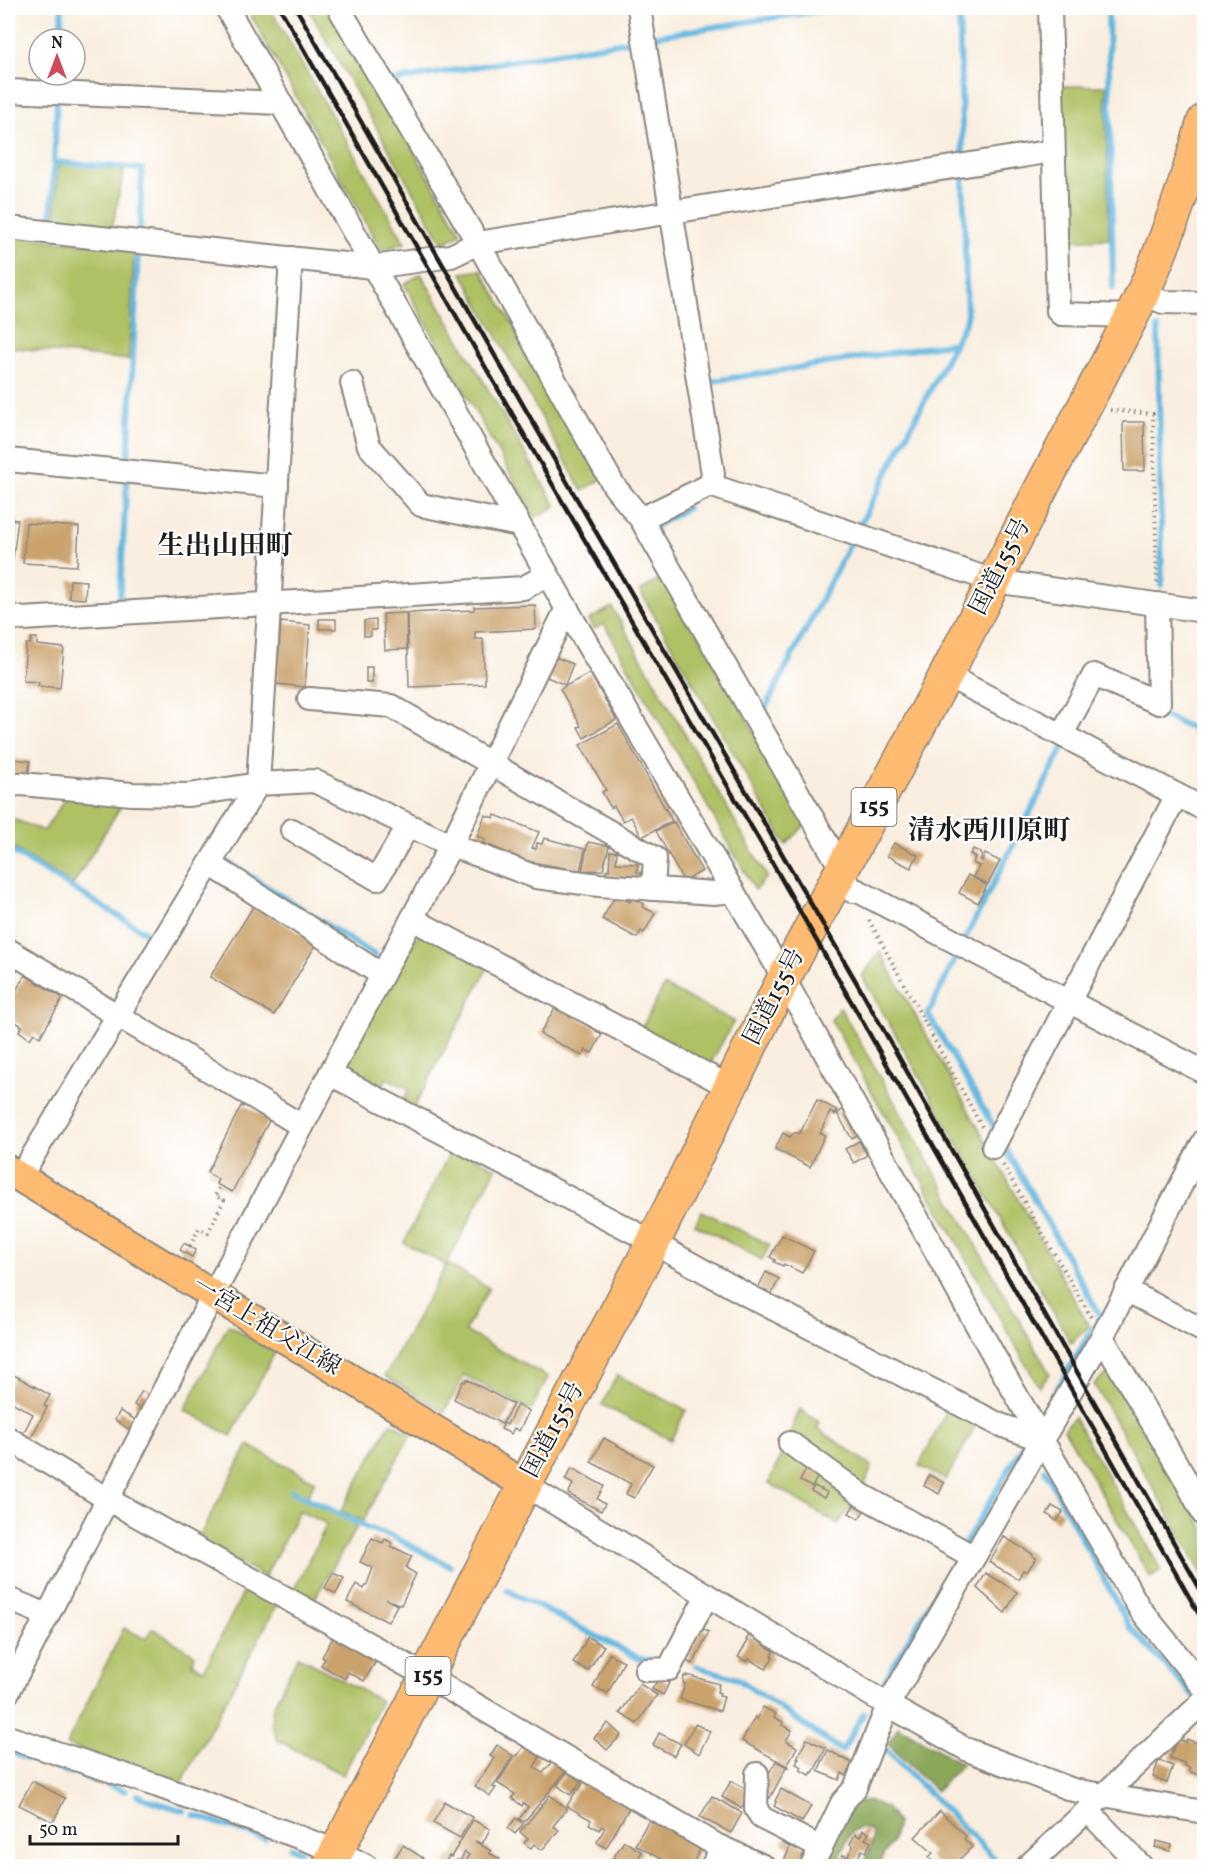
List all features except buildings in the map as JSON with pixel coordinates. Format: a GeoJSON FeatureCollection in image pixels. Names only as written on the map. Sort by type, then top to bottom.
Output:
{"type":"FeatureCollection","features":[{"type":"Feature","properties":{"kind":"highway","name":"国道155号"},"geometry":{"type":"LineString","coordinates":[[333,1859],[653,1242],[784,978],[847,879],[946,675],[1137,305],[1182,198],[1204,122]]}},
{"type":"Feature","properties":{"kind":"main road","name":"一宮上祖父江線"},"geometry":{"type":"LineString","coordinates":[[14,1173],[525,1485]]}},
{"type":"Feature","properties":{"kind":"street"},"geometry":{"type":"LineString","coordinates":[[228,8],[519,525],[784,978],[1042,1440],[1140,1610],[1204,1688]]}},
{"type":"Feature","properties":{"kind":"street"},"geometry":{"type":"LineString","coordinates":[[339,8],[477,243],[614,486],[641,519],[847,879],[858,891],[1204,1072]]}},
{"type":"Feature","properties":{"kind":"street"},"geometry":{"type":"LineString","coordinates":[[639,8],[712,474],[710,485]]}},
{"type":"Feature","properties":{"kind":"street"},"geometry":{"type":"LineString","coordinates":[[1050,8],[1058,311],[1061,314],[1163,302],[1204,303]]}},
{"type":"Feature","properties":{"kind":"street"},"geometry":{"type":"LineString","coordinates":[[8,91],[280,103]]}},
{"type":"Feature","properties":{"kind":"street"},"geometry":{"type":"LineString","coordinates":[[8,228],[373,267],[451,256],[477,243],[1053,151]]}},
{"type":"Feature","properties":{"kind":"street"},"geometry":{"type":"LineString","coordinates":[[14,1173],[118,1016],[258,784],[291,258]]}},
{"type":"Feature","properties":{"kind":"street"},"geometry":{"type":"LineString","coordinates":[[352,384],[369,446],[421,505],[519,525]]}},
{"type":"Feature","properties":{"kind":"street"},"geometry":{"type":"LineString","coordinates":[[8,460],[277,486]]}},
{"type":"Feature","properties":{"kind":"street"},"geometry":{"type":"LineString","coordinates":[[641,519],[710,485],[994,581],[1204,611]]}},
{"type":"Feature","properties":{"kind":"street"},"geometry":{"type":"LineString","coordinates":[[8,615],[23,619],[523,588],[548,575]]}},
{"type":"Feature","properties":{"kind":"street"},"geometry":{"type":"LineString","coordinates":[[1062,734],[1094,675],[1159,703],[1157,604]]}},
{"type":"Feature","properties":{"kind":"street"},"geometry":{"type":"LineString","coordinates":[[8,1692],[213,1295],[451,845],[567,608]]}},
{"type":"Feature","properties":{"kind":"street"},"geometry":{"type":"LineString","coordinates":[[946,675],[1204,809]]}},
{"type":"Feature","properties":{"kind":"street"},"geometry":{"type":"LineString","coordinates":[[309,699],[391,706],[655,858],[653,889]]}},
{"type":"Feature","properties":{"kind":"street"},"geometry":{"type":"LineString","coordinates":[[8,785],[21,784],[132,794],[189,795],[258,784],[314,781],[451,845],[536,877],[653,889],[714,893],[733,891]]}},
{"type":"Feature","properties":{"kind":"street"},"geometry":{"type":"LineString","coordinates":[[993,1147],[1177,795]]}},
{"type":"Feature","properties":{"kind":"street"},"geometry":{"type":"LineString","coordinates":[[292,830],[377,879],[408,825]]}},
{"type":"Feature","properties":{"kind":"street"},"geometry":{"type":"LineString","coordinates":[[210,864],[382,975]]}},
{"type":"Feature","properties":{"kind":"street"},"geometry":{"type":"LineString","coordinates":[[412,919],[730,1087]]}},
{"type":"Feature","properties":{"kind":"street"},"geometry":{"type":"LineString","coordinates":[[8,950],[302,1126]]}},
{"type":"Feature","properties":{"kind":"street"},"geometry":{"type":"LineString","coordinates":[[330,1074],[653,1242],[749,1296],[998,1424],[1042,1440]]}},
{"type":"Feature","properties":{"kind":"street"},"geometry":{"type":"LineString","coordinates":[[757,1774],[756,1809],[762,1818],[816,1857],[842,1803],[855,1788],[888,1705],[1102,1337],[1204,1141]]}},
{"type":"Feature","properties":{"kind":"street"},"geometry":{"type":"LineString","coordinates":[[1126,1290],[1204,1331]]}},
{"type":"Feature","properties":{"kind":"street"},"geometry":{"type":"LineString","coordinates":[[1102,1337],[1204,1515]]}},
{"type":"Feature","properties":{"kind":"street"},"geometry":{"type":"LineString","coordinates":[[8,1438],[107,1499],[428,1677],[718,1857],[763,1866]]}},
{"type":"Feature","properties":{"kind":"street"},"geometry":{"type":"LineString","coordinates":[[790,1443],[863,1496],[974,1557]]}},
{"type":"Feature","properties":{"kind":"street"},"geometry":{"type":"LineString","coordinates":[[1183,1475],[1204,1487]]}},
{"type":"Feature","properties":{"kind":"street"},"geometry":{"type":"LineString","coordinates":[[525,1485],[888,1705],[968,1750],[1073,1790],[1096,1803],[1204,1812]]}},
{"type":"Feature","properties":{"kind":"street"},"geometry":{"type":"LineString","coordinates":[[660,1675],[669,1669],[707,1595]]}},
{"type":"Feature","properties":{"kind":"street"},"geometry":{"type":"LineString","coordinates":[[8,1599],[47,1615]]}},
{"type":"Feature","properties":{"kind":"street"},"geometry":{"type":"LineString","coordinates":[[1028,1866],[1204,1701]]}},
{"type":"Feature","properties":{"kind":"street"},"geometry":{"type":"LineString","coordinates":[[8,1737],[158,1786],[333,1859],[366,1866]]}},
{"type":"Feature","properties":{"kind":"street"},"geometry":{"type":"LineString","coordinates":[[1096,1803],[1141,1866]]}},
{"type":"Feature","properties":{"kind":"path"},"geometry":{"type":"LineString","coordinates":[[1106,410],[1153,414],[1157,604]]}},
{"type":"Feature","properties":{"kind":"path"},"geometry":{"type":"LineString","coordinates":[[847,879],[993,1147],[1102,1337]]}},
{"type":"Feature","properties":{"kind":"path"},"geometry":{"type":"LineString","coordinates":[[190,1246],[199,1228],[208,1233],[224,1200],[215,1196],[219,1188]]}},
{"type":"Feature","properties":{"kind":"green space"},"geometry":{"type":"Polygon","coordinates":[[[247,8],[270,8],[405,243],[381,250],[247,8]]]}},
{"type":"Feature","properties":{"kind":"green space"},"geometry":{"type":"Polygon","coordinates":[[[308,8],[331,8],[461,233],[443,244],[308,8]]]}},
{"type":"Feature","properties":{"kind":"green space"},"geometry":{"type":"Polygon","coordinates":[[[1056,86],[1106,86],[1109,239],[1060,241],[1056,86]]]}},
{"type":"Feature","properties":{"kind":"green space"},"geometry":{"type":"Polygon","coordinates":[[[58,164],[124,170],[112,229],[55,223],[58,164]]]}},
{"type":"Feature","properties":{"kind":"green space"},"geometry":{"type":"Polygon","coordinates":[[[8,236],[134,249],[129,360],[8,347],[8,236]]]}},
{"type":"Feature","properties":{"kind":"green space"},"geometry":{"type":"Polygon","coordinates":[[[481,270],[603,478],[582,491],[462,273],[481,270]]]}},
{"type":"Feature","properties":{"kind":"green space"},"geometry":{"type":"Polygon","coordinates":[[[421,274],[556,506],[535,518],[404,284],[421,274]]]}},
{"type":"Feature","properties":{"kind":"green space"},"geometry":{"type":"Polygon","coordinates":[[[666,576],[806,824],[786,845],[640,591],[666,576]]]}},
{"type":"Feature","properties":{"kind":"green space"},"geometry":{"type":"Polygon","coordinates":[[[612,607],[767,877],[755,890],[604,624],[594,629],[589,620],[612,607]]]}},
{"type":"Feature","properties":{"kind":"green space"},"geometry":{"type":"Polygon","coordinates":[[[69,793],[125,799],[73,885],[8,845],[8,817],[44,831],[69,793]]]}},
{"type":"Feature","properties":{"kind":"green space"},"geometry":{"type":"Polygon","coordinates":[[[420,931],[488,967],[413,1110],[402,1104],[409,1089],[387,1078],[379,1092],[347,1076],[342,1067],[393,971],[397,973],[420,931]]]}},
{"type":"Feature","properties":{"kind":"green space"},"geometry":{"type":"Polygon","coordinates":[[[880,952],[1089,1326],[1071,1343],[862,976],[880,952]]]}},
{"type":"Feature","properties":{"kind":"green space"},"geometry":{"type":"Polygon","coordinates":[[[664,986],[734,1021],[707,1070],[639,1033],[664,986]]]}},
{"type":"Feature","properties":{"kind":"green space"},"geometry":{"type":"Polygon","coordinates":[[[840,1007],[1050,1374],[1039,1387],[831,1020],[840,1007]]]}},
{"type":"Feature","properties":{"kind":"green space"},"geometry":{"type":"Polygon","coordinates":[[[453,1146],[496,1168],[447,1264],[489,1288],[465,1331],[548,1377],[531,1410],[464,1375],[444,1412],[385,1376],[446,1265],[404,1243],[453,1146]]]}},
{"type":"Feature","properties":{"kind":"green space"},"geometry":{"type":"Polygon","coordinates":[[[702,1211],[770,1245],[762,1260],[695,1224],[702,1211]]]}},
{"type":"Feature","properties":{"kind":"green space"},"geometry":{"type":"Polygon","coordinates":[[[228,1325],[275,1352],[231,1436],[185,1410],[228,1325]]]}},
{"type":"Feature","properties":{"kind":"green space"},"geometry":{"type":"Polygon","coordinates":[[[1112,1370],[1204,1529],[1204,1577],[1094,1384],[1112,1370]]]}},
{"type":"Feature","properties":{"kind":"green space"},"geometry":{"type":"Polygon","coordinates":[[[617,1375],[686,1410],[671,1440],[602,1405],[617,1375]]]}},
{"type":"Feature","properties":{"kind":"green space"},"geometry":{"type":"Polygon","coordinates":[[[950,1404],[979,1419],[946,1480],[919,1466],[950,1404]]]}},
{"type":"Feature","properties":{"kind":"green space"},"geometry":{"type":"Polygon","coordinates":[[[800,1409],[820,1423],[817,1428],[872,1466],[862,1492],[838,1524],[769,1483],[800,1409]]]}},
{"type":"Feature","properties":{"kind":"green space"},"geometry":{"type":"Polygon","coordinates":[[[1074,1417],[1161,1570],[1150,1577],[1064,1429],[1074,1417]]]}},
{"type":"Feature","properties":{"kind":"green space"},"geometry":{"type":"Polygon","coordinates":[[[391,1422],[411,1434],[363,1521],[341,1511],[391,1422]]]}},
{"type":"Feature","properties":{"kind":"green space"},"geometry":{"type":"Polygon","coordinates":[[[248,1445],[315,1481],[306,1499],[358,1525],[311,1605],[292,1593],[327,1524],[299,1511],[265,1577],[198,1539],[248,1445]]]}},
{"type":"Feature","properties":{"kind":"green space"},"geometry":{"type":"Polygon","coordinates":[[[248,1583],[279,1601],[181,1784],[66,1745],[124,1628],[146,1639],[152,1628],[195,1655],[192,1664],[204,1670],[248,1583]]]}},
{"type":"Feature","properties":{"kind":"green space"},"geometry":{"type":"Polygon","coordinates":[[[298,1656],[381,1701],[343,1775],[277,1740],[271,1721],[273,1706],[298,1656]]]}},
{"type":"Feature","properties":{"kind":"green space"},"geometry":{"type":"Polygon","coordinates":[[[898,1726],[962,1764],[936,1791],[888,1744],[898,1726]]]}},
{"type":"Feature","properties":{"kind":"green space"},"geometry":{"type":"Polygon","coordinates":[[[869,1800],[887,1808],[897,1823],[893,1840],[880,1866],[865,1866],[872,1843],[872,1834],[870,1830],[860,1828],[852,1832],[835,1864],[827,1865],[824,1859],[854,1804],[869,1800]]]}},
{"type":"Feature","properties":{"kind":"waterway"},"geometry":{"type":"LineString","coordinates":[[61,27],[62,8]]}},
{"type":"Feature","properties":{"kind":"waterway"},"geometry":{"type":"LineString","coordinates":[[650,37],[836,8]]}},
{"type":"Feature","properties":{"kind":"waterway"},"geometry":{"type":"LineString","coordinates":[[959,8],[963,159]]}},
{"type":"Feature","properties":{"kind":"waterway"},"geometry":{"type":"LineString","coordinates":[[1108,8],[1113,288]]}},
{"type":"Feature","properties":{"kind":"waterway"},"geometry":{"type":"LineString","coordinates":[[389,79],[391,81],[636,40]]}},
{"type":"Feature","properties":{"kind":"waterway"},"geometry":{"type":"LineString","coordinates":[[57,100],[54,162],[142,169],[140,230]]}},
{"type":"Feature","properties":{"kind":"waterway"},"geometry":{"type":"LineString","coordinates":[[51,224],[54,162]]}},
{"type":"Feature","properties":{"kind":"waterway"},"geometry":{"type":"LineString","coordinates":[[860,525],[967,319],[963,173]]}},
{"type":"Feature","properties":{"kind":"waterway"},"geometry":{"type":"LineString","coordinates":[[128,462],[138,252]]}},
{"type":"Feature","properties":{"kind":"waterway"},"geometry":{"type":"LineString","coordinates":[[1158,328],[1162,585]]}},
{"type":"Feature","properties":{"kind":"waterway"},"geometry":{"type":"LineString","coordinates":[[707,382],[954,343]]}},
{"type":"Feature","properties":{"kind":"waterway"},"geometry":{"type":"LineString","coordinates":[[119,608],[127,478]]}},
{"type":"Feature","properties":{"kind":"waterway"},"geometry":{"type":"LineString","coordinates":[[656,530],[654,527],[687,508]]}},
{"type":"Feature","properties":{"kind":"waterway"},"geometry":{"type":"LineString","coordinates":[[761,716],[851,542]]}},
{"type":"Feature","properties":{"kind":"waterway"},"geometry":{"type":"LineString","coordinates":[[521,599],[530,598],[542,590]]}},
{"type":"Feature","properties":{"kind":"waterway"},"geometry":{"type":"LineString","coordinates":[[1153,711],[1204,734]]}},
{"type":"Feature","properties":{"kind":"waterway"},"geometry":{"type":"LineString","coordinates":[[964,939],[1065,744]]}},
{"type":"Feature","properties":{"kind":"waterway"},"geometry":{"type":"LineString","coordinates":[[8,849],[153,937],[156,932]]}},
{"type":"Feature","properties":{"kind":"waterway"},"geometry":{"type":"LineString","coordinates":[[228,862],[374,955]]}},
{"type":"Feature","properties":{"kind":"waterway"},"geometry":{"type":"LineString","coordinates":[[958,953],[928,1014],[994,1127]]}},
{"type":"Feature","properties":{"kind":"waterway"},"geometry":{"type":"LineString","coordinates":[[1003,1144],[1100,1315],[1098,1319]]}},
{"type":"Feature","properties":{"kind":"waterway"},"geometry":{"type":"LineString","coordinates":[[1043,1413],[1093,1328]]}},
{"type":"Feature","properties":{"kind":"waterway"},"geometry":{"type":"LineString","coordinates":[[965,1544],[1024,1444]]}},
{"type":"Feature","properties":{"kind":"waterway"},"geometry":{"type":"LineString","coordinates":[[1045,1470],[1130,1627],[1195,1697]]}},
{"type":"Feature","properties":{"kind":"waterway"},"geometry":{"type":"LineString","coordinates":[[292,1491],[370,1529],[392,1536],[450,1566]]}},
{"type":"Feature","properties":{"kind":"waterway"},"geometry":{"type":"LineString","coordinates":[[884,1682],[958,1555]]}},
{"type":"Feature","properties":{"kind":"waterway"},"geometry":{"type":"LineString","coordinates":[[507,1590],[640,1659],[651,1660]]}},
{"type":"Feature","properties":{"kind":"waterway"},"geometry":{"type":"LineString","coordinates":[[696,1666],[738,1679],[842,1751],[864,1713]]}},
{"type":"Feature","properties":{"kind":"waterway"},"geometry":{"type":"LineString","coordinates":[[886,1750],[1002,1866]]}},
{"type":"Feature","properties":{"kind":"waterway"},"geometry":{"type":"LineString","coordinates":[[8,1751],[71,1773]]}},
{"type":"Feature","properties":{"kind":"waterway"},"geometry":{"type":"LineString","coordinates":[[83,1776],[95,1781]]}},
{"type":"Feature","properties":{"kind":"waterway"},"geometry":{"type":"LineString","coordinates":[[108,1785],[125,1791]]}},
{"type":"Feature","properties":{"kind":"waterway"},"geometry":{"type":"LineString","coordinates":[[137,1795],[141,1797]]}},
{"type":"Feature","properties":{"kind":"waterway"},"geometry":{"type":"LineString","coordinates":[[146,1799],[184,1811]]}},
{"type":"Feature","properties":{"kind":"waterway"},"geometry":{"type":"LineString","coordinates":[[194,1815],[265,1839]]}},
{"type":"Feature","properties":{"kind":"waterway"},"geometry":{"type":"LineString","coordinates":[[291,1848],[300,1851]]}},
{"type":"Feature","properties":{"kind":"railway"},"geometry":{"type":"LineString","coordinates":[[280,8],[773,864],[1204,1623]]}},
{"type":"Feature","properties":{"kind":"railway"},"geometry":{"type":"LineString","coordinates":[[296,8],[858,985],[1204,1596]]}},
{"type":"Feature","properties":{"kind":"district","name":"生出山田町"},"geometry":{"type":"Point","coordinates":[225,547]}},
{"type":"Feature","properties":{"kind":"district","name":"清水西川原町"},"geometry":{"type":"Point","coordinates":[989,832]}}]}
